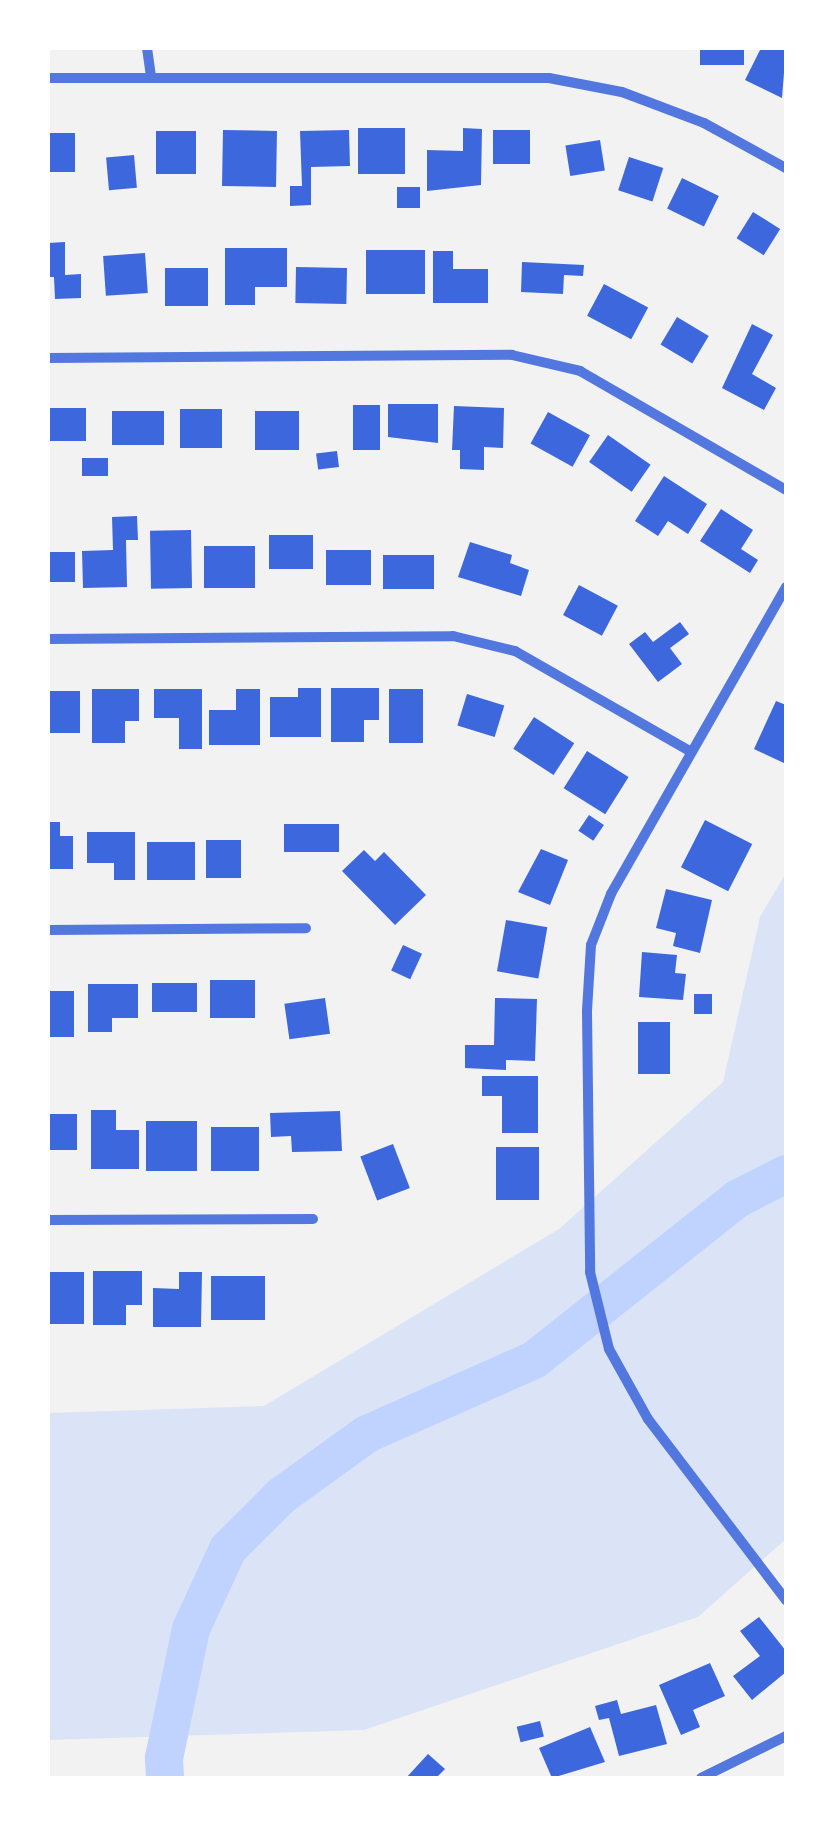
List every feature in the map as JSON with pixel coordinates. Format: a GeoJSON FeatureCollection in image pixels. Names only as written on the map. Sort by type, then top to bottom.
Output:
{"type":"FeatureCollection","features":[{"type":"Feature","properties":{"kind":"street"},"geometry":{"type":"LineString","coordinates":[[148,48],[151,76]]}},
{"type":"Feature","properties":{"kind":"street"},"geometry":{"type":"LineString","coordinates":[[48,78],[550,78],[622,92],[704,123],[786,168]]}},
{"type":"Feature","properties":{"kind":"street"},"geometry":{"type":"LineString","coordinates":[[48,358],[512,355],[594,378],[786,490]]}},
{"type":"Feature","properties":{"kind":"street"},"geometry":{"type":"LineString","coordinates":[[786,587],[634,847],[591,945],[588,1236],[595,1303],[627,1387],[786,1600]]}},
{"type":"Feature","properties":{"kind":"street"},"geometry":{"type":"LineString","coordinates":[[48,639],[453,636],[515,651],[688,750]]}},
{"type":"Feature","properties":{"kind":"street"},"geometry":{"type":"LineString","coordinates":[[48,930],[306,928]]}},
{"type":"Feature","properties":{"kind":"street"},"geometry":{"type":"LineString","coordinates":[[48,1220],[313,1219]]}},
{"type":"Feature","properties":{"kind":"street"},"geometry":{"type":"LineString","coordinates":[[701,1778],[786,1736]]}},
{"type":"Feature","properties":{"kind":"shaded area"},"geometry":{"type":"Polygon","coordinates":[[[786,873],[786,1539],[698,1617],[364,1730],[48,1740],[48,1413],[264,1406],[559,1229],[723,1082],[760,917],[786,873]]]}},
{"type":"Feature","properties":{"kind":"building"},"geometry":{"type":"Polygon","coordinates":[[[700,48],[744,48],[744,65],[700,65],[700,48]]]}},
{"type":"Feature","properties":{"kind":"building"},"geometry":{"type":"Polygon","coordinates":[[[761,48],[786,48],[782,98],[745,80],[761,48]]]}},
{"type":"Feature","properties":{"kind":"building"},"geometry":{"type":"Polygon","coordinates":[[[358,128],[405,128],[405,174],[358,174],[358,128]]]}},
{"type":"Feature","properties":{"kind":"building"},"geometry":{"type":"Polygon","coordinates":[[[463,128],[482,129],[481,185],[427,191],[427,150],[463,151],[463,128]]]}},
{"type":"Feature","properties":{"kind":"building"},"geometry":{"type":"Polygon","coordinates":[[[223,130],[277,131],[276,187],[222,186],[223,130]]]}},
{"type":"Feature","properties":{"kind":"building"},"geometry":{"type":"Polygon","coordinates":[[[349,130],[350,166],[311,167],[311,205],[290,206],[290,186],[302,186],[300,131],[349,130]]]}},
{"type":"Feature","properties":{"kind":"building"},"geometry":{"type":"Polygon","coordinates":[[[493,130],[530,130],[530,164],[493,164],[493,130]]]}},
{"type":"Feature","properties":{"kind":"building"},"geometry":{"type":"Polygon","coordinates":[[[156,131],[196,131],[196,174],[156,174],[156,131]]]}},
{"type":"Feature","properties":{"kind":"building"},"geometry":{"type":"Polygon","coordinates":[[[48,133],[75,133],[75,172],[48,172],[48,133]]]}},
{"type":"Feature","properties":{"kind":"building"},"geometry":{"type":"Polygon","coordinates":[[[600,140],[605,171],[570,176],[565,145],[600,140]]]}},
{"type":"Feature","properties":{"kind":"building"},"geometry":{"type":"Polygon","coordinates":[[[134,155],[137,188],[109,190],[106,157],[134,155]]]}},
{"type":"Feature","properties":{"kind":"building"},"geometry":{"type":"Polygon","coordinates":[[[629,157],[663,168],[652,201],[618,190],[629,157]]]}},
{"type":"Feature","properties":{"kind":"building"},"geometry":{"type":"Polygon","coordinates":[[[682,178],[719,196],[704,227],[667,209],[682,178]]]}},
{"type":"Feature","properties":{"kind":"building"},"geometry":{"type":"Polygon","coordinates":[[[397,187],[420,187],[420,208],[397,208],[397,187]]]}},
{"type":"Feature","properties":{"kind":"building"},"geometry":{"type":"Polygon","coordinates":[[[753,212],[780,229],[764,255],[737,238],[753,212]]]}},
{"type":"Feature","properties":{"kind":"building"},"geometry":{"type":"Polygon","coordinates":[[[65,242],[65,275],[81,274],[81,298],[55,299],[54,277],[48,277],[48,243],[65,242]]]}},
{"type":"Feature","properties":{"kind":"building"},"geometry":{"type":"Polygon","coordinates":[[[225,248],[287,248],[287,287],[255,287],[255,305],[225,305],[225,248]]]}},
{"type":"Feature","properties":{"kind":"building"},"geometry":{"type":"Polygon","coordinates":[[[366,250],[425,250],[425,294],[366,294],[366,250]]]}},
{"type":"Feature","properties":{"kind":"building"},"geometry":{"type":"Polygon","coordinates":[[[433,251],[453,251],[453,269],[488,269],[488,303],[433,303],[433,251]]]}},
{"type":"Feature","properties":{"kind":"building"},"geometry":{"type":"Polygon","coordinates":[[[145,253],[148,293],[106,296],[103,256],[145,253]]]}},
{"type":"Feature","properties":{"kind":"building"},"geometry":{"type":"Polygon","coordinates":[[[522,262],[584,265],[583,276],[564,275],[563,294],[521,292],[522,262]]]}},
{"type":"Feature","properties":{"kind":"building"},"geometry":{"type":"Polygon","coordinates":[[[296,267],[347,268],[346,304],[295,303],[296,267]]]}},
{"type":"Feature","properties":{"kind":"building"},"geometry":{"type":"Polygon","coordinates":[[[165,268],[208,268],[208,306],[165,306],[165,268]]]}},
{"type":"Feature","properties":{"kind":"building"},"geometry":{"type":"Polygon","coordinates":[[[604,284],[648,307],[631,339],[587,316],[604,284]]]}},
{"type":"Feature","properties":{"kind":"building"},"geometry":{"type":"Polygon","coordinates":[[[677,317],[709,336],[692,363],[661,344],[677,317]]]}},
{"type":"Feature","properties":{"kind":"building"},"geometry":{"type":"Polygon","coordinates":[[[752,324],[773,335],[752,374],[776,388],[764,410],[722,388],[752,324]]]}},
{"type":"Feature","properties":{"kind":"building"},"geometry":{"type":"Polygon","coordinates":[[[388,404],[438,404],[438,443],[388,437],[388,404]]]}},
{"type":"Feature","properties":{"kind":"building"},"geometry":{"type":"Polygon","coordinates":[[[353,405],[380,405],[380,450],[353,450],[353,405]]]}},
{"type":"Feature","properties":{"kind":"building"},"geometry":{"type":"Polygon","coordinates":[[[454,406],[504,408],[503,448],[484,447],[484,470],[460,469],[460,450],[452,450],[454,406]]]}},
{"type":"Feature","properties":{"kind":"building"},"geometry":{"type":"Polygon","coordinates":[[[48,408],[86,408],[86,441],[48,441],[48,408]]]}},
{"type":"Feature","properties":{"kind":"building"},"geometry":{"type":"Polygon","coordinates":[[[180,409],[222,409],[222,448],[180,448],[180,409]]]}},
{"type":"Feature","properties":{"kind":"building"},"geometry":{"type":"Polygon","coordinates":[[[112,411],[164,411],[164,445],[112,445],[112,411]]]}},
{"type":"Feature","properties":{"kind":"building"},"geometry":{"type":"Polygon","coordinates":[[[255,411],[299,411],[299,450],[255,450],[255,411]]]}},
{"type":"Feature","properties":{"kind":"building"},"geometry":{"type":"Polygon","coordinates":[[[548,412],[590,435],[573,467],[531,443],[548,412]]]}},
{"type":"Feature","properties":{"kind":"building"},"geometry":{"type":"Polygon","coordinates":[[[608,435],[651,465],[632,492],[589,462],[608,435]]]}},
{"type":"Feature","properties":{"kind":"building"},"geometry":{"type":"Polygon","coordinates":[[[337,451],[339,467],[318,469],[316,454],[337,451]]]}},
{"type":"Feature","properties":{"kind":"building"},"geometry":{"type":"Polygon","coordinates":[[[82,458],[108,458],[108,476],[82,476],[82,458]]]}},
{"type":"Feature","properties":{"kind":"building"},"geometry":{"type":"Polygon","coordinates":[[[664,476],[707,504],[688,534],[668,521],[658,536],[635,521],[664,476]]]}},
{"type":"Feature","properties":{"kind":"building"},"geometry":{"type":"Polygon","coordinates":[[[721,509],[753,530],[741,549],[758,560],[750,573],[700,541],[721,509]]]}},
{"type":"Feature","properties":{"kind":"building"},"geometry":{"type":"Polygon","coordinates":[[[137,516],[138,540],[126,540],[127,587],[83,588],[82,551],[113,550],[112,517],[137,516]]]}},
{"type":"Feature","properties":{"kind":"building"},"geometry":{"type":"Polygon","coordinates":[[[191,530],[192,588],[151,589],[150,531],[191,530]]]}},
{"type":"Feature","properties":{"kind":"building"},"geometry":{"type":"Polygon","coordinates":[[[269,535],[313,535],[313,569],[269,569],[269,535]]]}},
{"type":"Feature","properties":{"kind":"building"},"geometry":{"type":"Polygon","coordinates":[[[470,542],[512,555],[510,563],[529,570],[521,596],[458,577],[470,542]]]}},
{"type":"Feature","properties":{"kind":"building"},"geometry":{"type":"Polygon","coordinates":[[[204,546],[255,546],[255,588],[204,588],[204,546]]]}},
{"type":"Feature","properties":{"kind":"building"},"geometry":{"type":"Polygon","coordinates":[[[326,550],[371,550],[371,585],[326,585],[326,550]]]}},
{"type":"Feature","properties":{"kind":"building"},"geometry":{"type":"Polygon","coordinates":[[[48,552],[75,552],[75,582],[48,582],[48,552]]]}},
{"type":"Feature","properties":{"kind":"building"},"geometry":{"type":"Polygon","coordinates":[[[383,555],[434,555],[434,589],[383,589],[383,555]]]}},
{"type":"Feature","properties":{"kind":"building"},"geometry":{"type":"Polygon","coordinates":[[[579,585],[618,606],[602,636],[563,615],[579,585]]]}},
{"type":"Feature","properties":{"kind":"building"},"geometry":{"type":"Polygon","coordinates":[[[680,622],[689,634],[670,648],[682,664],[658,682],[629,644],[645,632],[653,642],[680,622]]]}},
{"type":"Feature","properties":{"kind":"building"},"geometry":{"type":"Polygon","coordinates":[[[298,688],[321,688],[321,737],[270,737],[270,697],[298,697],[298,688]]]}},
{"type":"Feature","properties":{"kind":"building"},"geometry":{"type":"Polygon","coordinates":[[[331,688],[379,688],[379,720],[364,720],[364,742],[331,742],[331,688]]]}},
{"type":"Feature","properties":{"kind":"building"},"geometry":{"type":"Polygon","coordinates":[[[92,689],[139,689],[139,721],[125,721],[125,743],[92,743],[92,689]]]}},
{"type":"Feature","properties":{"kind":"building"},"geometry":{"type":"Polygon","coordinates":[[[154,689],[202,689],[202,749],[179,749],[179,718],[154,718],[154,689]]]}},
{"type":"Feature","properties":{"kind":"building"},"geometry":{"type":"Polygon","coordinates":[[[236,689],[260,689],[260,745],[209,745],[209,710],[236,710],[236,689]]]}},
{"type":"Feature","properties":{"kind":"building"},"geometry":{"type":"Polygon","coordinates":[[[389,689],[423,689],[423,743],[389,743],[389,689]]]}},
{"type":"Feature","properties":{"kind":"building"},"geometry":{"type":"Polygon","coordinates":[[[48,691],[80,691],[80,733],[48,733],[48,691]]]}},
{"type":"Feature","properties":{"kind":"building"},"geometry":{"type":"Polygon","coordinates":[[[467,694],[504,705],[495,737],[457,726],[467,694]]]}},
{"type":"Feature","properties":{"kind":"building"},"geometry":{"type":"Polygon","coordinates":[[[776,701],[786,705],[786,764],[754,749],[776,701]]]}},
{"type":"Feature","properties":{"kind":"building"},"geometry":{"type":"Polygon","coordinates":[[[534,717],[574,743],[554,775],[513,749],[534,717]]]}},
{"type":"Feature","properties":{"kind":"building"},"geometry":{"type":"Polygon","coordinates":[[[587,751],[629,777],[605,814],[564,788],[587,751]]]}},
{"type":"Feature","properties":{"kind":"building"},"geometry":{"type":"Polygon","coordinates":[[[589,815],[604,825],[593,841],[578,831],[589,815]]]}},
{"type":"Feature","properties":{"kind":"building"},"geometry":{"type":"Polygon","coordinates":[[[705,820],[752,844],[728,891],[681,867],[705,820]]]}},
{"type":"Feature","properties":{"kind":"building"},"geometry":{"type":"Polygon","coordinates":[[[48,822],[60,822],[60,836],[73,836],[73,869],[48,869],[48,822]]]}},
{"type":"Feature","properties":{"kind":"building"},"geometry":{"type":"Polygon","coordinates":[[[284,824],[339,824],[339,852],[284,852],[284,824]]]}},
{"type":"Feature","properties":{"kind":"building"},"geometry":{"type":"Polygon","coordinates":[[[87,832],[135,832],[135,880],[114,880],[114,863],[87,863],[87,832]]]}},
{"type":"Feature","properties":{"kind":"building"},"geometry":{"type":"Polygon","coordinates":[[[206,840],[241,840],[241,878],[206,878],[206,840]]]}},
{"type":"Feature","properties":{"kind":"building"},"geometry":{"type":"Polygon","coordinates":[[[147,842],[195,842],[195,880],[147,880],[147,842]]]}},
{"type":"Feature","properties":{"kind":"building"},"geometry":{"type":"Polygon","coordinates":[[[541,849],[568,860],[550,905],[518,892],[541,849]]]}},
{"type":"Feature","properties":{"kind":"building"},"geometry":{"type":"Polygon","coordinates":[[[364,850],[375,861],[384,852],[426,895],[395,925],[342,871],[364,850]]]}},
{"type":"Feature","properties":{"kind":"building"},"geometry":{"type":"Polygon","coordinates":[[[666,889],[712,900],[700,953],[673,946],[676,933],[656,928],[666,889]]]}},
{"type":"Feature","properties":{"kind":"building"},"geometry":{"type":"Polygon","coordinates":[[[506,920],[547,927],[538,979],[497,971],[506,920]]]}},
{"type":"Feature","properties":{"kind":"building"},"geometry":{"type":"Polygon","coordinates":[[[403,945],[422,954],[410,979],[391,970],[403,945]]]}},
{"type":"Feature","properties":{"kind":"building"},"geometry":{"type":"Polygon","coordinates":[[[642,952],[677,955],[675,973],[686,974],[683,1000],[639,997],[642,952]]]}},
{"type":"Feature","properties":{"kind":"building"},"geometry":{"type":"Polygon","coordinates":[[[210,980],[255,980],[255,1018],[210,1018],[210,980]]]}},
{"type":"Feature","properties":{"kind":"building"},"geometry":{"type":"Polygon","coordinates":[[[152,983],[197,983],[197,1012],[152,1012],[152,983]]]}},
{"type":"Feature","properties":{"kind":"building"},"geometry":{"type":"Polygon","coordinates":[[[88,984],[138,984],[138,1018],[112,1018],[112,1032],[88,1032],[88,984]]]}},
{"type":"Feature","properties":{"kind":"building"},"geometry":{"type":"Polygon","coordinates":[[[48,991],[74,991],[74,1037],[48,1037],[48,991]]]}},
{"type":"Feature","properties":{"kind":"building"},"geometry":{"type":"Polygon","coordinates":[[[694,994],[712,994],[712,1014],[694,1014],[694,994]]]}},
{"type":"Feature","properties":{"kind":"building"},"geometry":{"type":"Polygon","coordinates":[[[325,998],[330,1034],[289,1039],[284,1004],[325,998]]]}},
{"type":"Feature","properties":{"kind":"building"},"geometry":{"type":"Polygon","coordinates":[[[495,998],[537,999],[535,1061],[506,1060],[506,1070],[465,1068],[465,1045],[494,1045],[495,998]]]}},
{"type":"Feature","properties":{"kind":"building"},"geometry":{"type":"Polygon","coordinates":[[[638,1022],[670,1022],[670,1074],[638,1074],[638,1022]]]}},
{"type":"Feature","properties":{"kind":"building"},"geometry":{"type":"Polygon","coordinates":[[[482,1076],[538,1076],[538,1133],[502,1133],[502,1096],[482,1096],[482,1076]]]}},
{"type":"Feature","properties":{"kind":"building"},"geometry":{"type":"Polygon","coordinates":[[[91,1110],[116,1110],[116,1130],[139,1130],[139,1169],[91,1169],[91,1110]]]}},
{"type":"Feature","properties":{"kind":"building"},"geometry":{"type":"Polygon","coordinates":[[[340,1111],[342,1151],[292,1152],[291,1136],[271,1137],[270,1113],[340,1111]]]}},
{"type":"Feature","properties":{"kind":"building"},"geometry":{"type":"Polygon","coordinates":[[[48,1114],[77,1114],[77,1150],[48,1150],[48,1114]]]}},
{"type":"Feature","properties":{"kind":"building"},"geometry":{"type":"Polygon","coordinates":[[[146,1121],[197,1121],[197,1171],[146,1171],[146,1121]]]}},
{"type":"Feature","properties":{"kind":"building"},"geometry":{"type":"Polygon","coordinates":[[[211,1127],[259,1127],[259,1171],[211,1171],[211,1127]]]}},
{"type":"Feature","properties":{"kind":"building"},"geometry":{"type":"Polygon","coordinates":[[[393,1144],[410,1188],[377,1200],[360,1157],[393,1144]]]}},
{"type":"Feature","properties":{"kind":"building"},"geometry":{"type":"Polygon","coordinates":[[[496,1147],[539,1147],[539,1200],[496,1200],[496,1147]]]}},
{"type":"Feature","properties":{"kind":"building"},"geometry":{"type":"Polygon","coordinates":[[[93,1271],[142,1271],[142,1305],[126,1305],[126,1325],[93,1325],[93,1271]]]}},
{"type":"Feature","properties":{"kind":"building"},"geometry":{"type":"Polygon","coordinates":[[[48,1272],[84,1272],[84,1324],[48,1324],[48,1272]]]}},
{"type":"Feature","properties":{"kind":"building"},"geometry":{"type":"Polygon","coordinates":[[[179,1272],[202,1272],[201,1327],[153,1327],[153,1288],[179,1289],[179,1272]]]}},
{"type":"Feature","properties":{"kind":"building"},"geometry":{"type":"Polygon","coordinates":[[[211,1276],[265,1276],[265,1320],[211,1320],[211,1276]]]}},
{"type":"Feature","properties":{"kind":"building"},"geometry":{"type":"Polygon","coordinates":[[[759,1617],[786,1651],[786,1672],[752,1700],[733,1676],[760,1656],[740,1631],[759,1617]]]}},
{"type":"Feature","properties":{"kind":"building"},"geometry":{"type":"Polygon","coordinates":[[[710,1663],[725,1696],[693,1710],[700,1727],[681,1735],[659,1685],[710,1663]]]}},
{"type":"Feature","properties":{"kind":"building"},"geometry":{"type":"Polygon","coordinates":[[[617,1700],[621,1714],[656,1705],[667,1744],[619,1756],[609,1718],[599,1720],[595,1706],[617,1700]]]}},
{"type":"Feature","properties":{"kind":"building"},"geometry":{"type":"Polygon","coordinates":[[[540,1721],[544,1737],[521,1742],[517,1727],[540,1721]]]}},
{"type":"Feature","properties":{"kind":"building"},"geometry":{"type":"Polygon","coordinates":[[[590,1727],[605,1762],[552,1778],[539,1748],[590,1727]]]}},
{"type":"Feature","properties":{"kind":"building"},"geometry":{"type":"Polygon","coordinates":[[[428,1754],[445,1769],[436,1778],[406,1778],[428,1754]]]}},
{"type":"Feature","properties":{"kind":"waterway"},"geometry":{"type":"LineString","coordinates":[[165,1778],[164,1758],[191,1629],[228,1549],[281,1496],[367,1434],[534,1360],[737,1199],[786,1174]]}}]}
